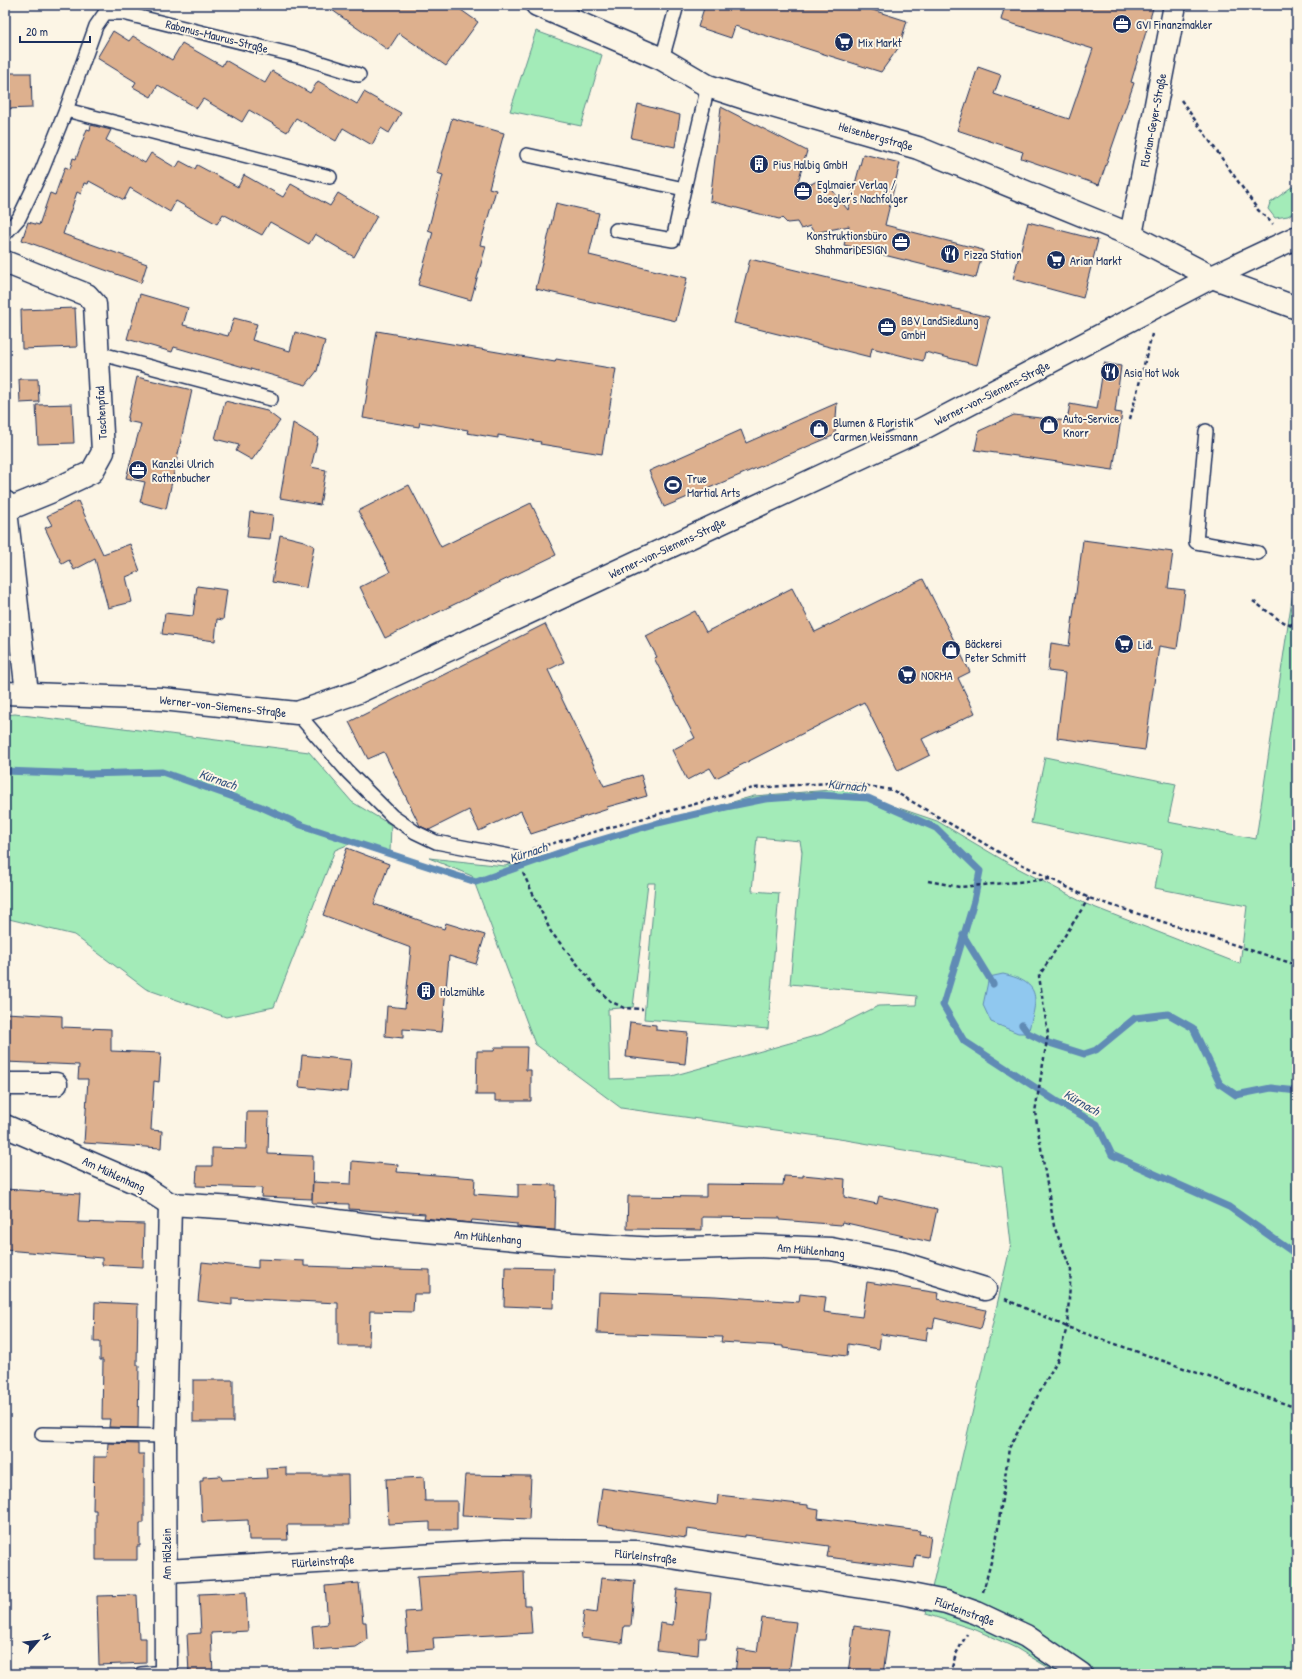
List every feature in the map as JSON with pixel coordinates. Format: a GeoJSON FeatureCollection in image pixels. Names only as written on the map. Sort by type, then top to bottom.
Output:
{"type":"FeatureCollection","features":[{"type":"Feature","properties":{"kind":"street","name":"Heisenbergstraße"},"geometry":{"type":"LineString","coordinates":[[537,5],[662,59],[708,86],[918,148],[1131,235],[1212,277]]}},
{"type":"Feature","properties":{"kind":"street","name":"Florian-Geyer-Straße"},"geometry":{"type":"LineString","coordinates":[[1131,235],[1175,5]]}},
{"type":"Feature","properties":{"kind":"street","name":"Werner-von-Siemens-Straße"},"geometry":{"type":"LineString","coordinates":[[5,693],[162,700],[297,713],[358,692],[922,429],[1212,277],[1294,239]]}},
{"type":"Feature","properties":{"kind":"street","name":"Taschenpfad"},"geometry":{"type":"LineString","coordinates":[[5,262],[87,295],[95,304],[103,452],[92,472],[50,492],[5,506]]}},
{"type":"Feature","properties":{"kind":"street"},"geometry":{"type":"LineString","coordinates":[[1212,277],[1297,308]]}},
{"type":"Feature","properties":{"kind":"street"},"geometry":{"type":"LineString","coordinates":[[5,506],[27,693]]}},
{"type":"Feature","properties":{"kind":"street"},"geometry":{"type":"LineString","coordinates":[[5,1084],[56,1084]]}},
{"type":"Feature","properties":{"kind":"street","name":"Am Mühlenhang"},"geometry":{"type":"LineString","coordinates":[[5,1126],[139,1184],[170,1204],[235,1208],[393,1228],[566,1244],[655,1249],[757,1246],[831,1249],[901,1263],[985,1289]]}},
{"type":"Feature","properties":{"kind":"street","name":"Am Hölzlein"},"geometry":{"type":"LineString","coordinates":[[166,1673],[165,1436],[170,1204]]}},
{"type":"Feature","properties":{"kind":"street","name":"Flürleinstraße"},"geometry":{"type":"LineString","coordinates":[[166,1571],[505,1551],[638,1552],[901,1593],[946,1602],[977,1613],[1026,1636],[1081,1674]]}},
{"type":"Feature","properties":{"kind":"lane"},"geometry":{"type":"LineString","coordinates":[[662,59],[677,5]]}},
{"type":"Feature","properties":{"kind":"lane","name":"Rabanus-Maurus-Straße"},"geometry":{"type":"LineString","coordinates":[[5,234],[19,218],[42,170],[66,110],[96,26],[105,13],[123,13],[302,58],[359,75]]}},
{"type":"Feature","properties":{"kind":"lane"},"geometry":{"type":"LineString","coordinates":[[616,230],[673,240],[708,86]]}},
{"type":"Feature","properties":{"kind":"lane"},"geometry":{"type":"LineString","coordinates":[[66,110],[330,177]]}},
{"type":"Feature","properties":{"kind":"lane"},"geometry":{"type":"LineString","coordinates":[[527,155],[684,189]]}},
{"type":"Feature","properties":{"kind":"lane"},"geometry":{"type":"LineString","coordinates":[[98,353],[271,399]]}},
{"type":"Feature","properties":{"kind":"lane"},"geometry":{"type":"LineString","coordinates":[[1206,431],[1196,542],[1258,553]]}},
{"type":"Feature","properties":{"kind":"lane"},"geometry":{"type":"LineString","coordinates":[[297,713],[354,778],[392,816],[415,832],[436,842],[516,857]]}},
{"type":"Feature","properties":{"kind":"lane"},"geometry":{"type":"LineString","coordinates":[[42,1434],[165,1436]]}},
{"type":"Feature","properties":{"kind":"lane","name":"Am Hölzlein"},"geometry":{"type":"LineString","coordinates":[[141,1674],[166,1673]]}},
{"type":"Feature","properties":{"kind":"path"},"geometry":{"type":"LineString","coordinates":[[1163,73],[1258,210],[1294,239]]}},
{"type":"Feature","properties":{"kind":"path"},"geometry":{"type":"LineString","coordinates":[[1130,419],[1159,306]]}},
{"type":"Feature","properties":{"kind":"path"},"geometry":{"type":"LineString","coordinates":[[1253,601],[1278,620],[1297,629]]}},
{"type":"Feature","properties":{"kind":"path"},"geometry":{"type":"LineString","coordinates":[[1290,625],[1297,622]]}},
{"type":"Feature","properties":{"kind":"path"},"geometry":{"type":"LineString","coordinates":[[516,857],[524,850],[753,788],[843,782],[892,790],[1009,858],[1089,898],[1297,965]]}},
{"type":"Feature","properties":{"kind":"path"},"geometry":{"type":"LineString","coordinates":[[928,881],[960,887],[1052,879]]}},
{"type":"Feature","properties":{"kind":"path"},"geometry":{"type":"LineString","coordinates":[[527,884],[551,932],[597,988],[610,1001],[624,1008],[643,1010]]}},
{"type":"Feature","properties":{"kind":"path"},"geometry":{"type":"LineString","coordinates":[[950,1674],[956,1654],[977,1613],[996,1543],[1009,1448],[1058,1359],[1067,1327],[1071,1270],[1054,1226],[1035,1112],[1042,1082],[1044,1055],[1048,1034],[1039,976],[1089,898]]}},
{"type":"Feature","properties":{"kind":"path"},"geometry":{"type":"LineString","coordinates":[[985,1289],[1067,1327],[1297,1408]]}},
{"type":"Feature","properties":{"kind":"green space"},"geometry":{"type":"Polygon","coordinates":[[[536,31],[602,55],[581,126],[510,111],[536,31]]]}},
{"type":"Feature","properties":{"kind":"green space"},"geometry":{"type":"Polygon","coordinates":[[[1297,183],[1297,210],[1288,216],[1275,218],[1268,209],[1270,203],[1297,183]]]}},
{"type":"Feature","properties":{"kind":"green space"},"geometry":{"type":"Polygon","coordinates":[[[1297,565],[1297,1674],[1059,1674],[1016,1648],[976,1630],[926,1614],[1011,1244],[1002,1167],[846,1140],[621,1108],[535,1044],[472,876],[429,858],[505,866],[754,796],[843,789],[937,821],[1008,863],[1086,904],[1240,964],[1247,906],[1155,888],[1162,850],[1031,823],[1045,757],[1176,784],[1168,822],[1256,839],[1297,565]],[[757,837],[752,891],[779,893],[768,1029],[644,1019],[655,883],[648,883],[633,1007],[608,1009],[610,1079],[672,1076],[822,1034],[878,1006],[916,1005],[917,996],[790,984],[802,852],[800,841],[757,837]]]}},
{"type":"Feature","properties":{"kind":"green space"},"geometry":{"type":"Polygon","coordinates":[[[15,714],[309,752],[352,802],[391,825],[390,852],[352,843],[335,850],[274,1007],[226,1017],[146,989],[74,935],[5,918],[5,715],[15,714]]]}},
{"type":"Feature","properties":{"kind":"water"},"geometry":{"type":"Polygon","coordinates":[[[1003,974],[1025,982],[1034,994],[1034,1011],[1028,1033],[1018,1033],[991,1022],[983,1005],[989,977],[1003,974]]]}},
{"type":"Feature","properties":{"kind":"building"},"geometry":{"type":"Polygon","coordinates":[[[325,5],[454,5],[478,22],[446,66],[399,33],[388,50],[325,5]]]}},
{"type":"Feature","properties":{"kind":"building","name":"Mix Markt"},"geometry":{"type":"Polygon","coordinates":[[[705,5],[857,5],[907,21],[899,47],[881,72],[735,26],[731,38],[698,27],[705,5]]]}},
{"type":"Feature","properties":{"kind":"building"},"geometry":{"type":"Polygon","coordinates":[[[1005,5],[1154,5],[1131,82],[1134,83],[1099,185],[1021,158],[1023,152],[957,130],[978,67],[1001,75],[994,94],[1069,119],[1093,49],[1001,20],[1005,5]]]}},
{"type":"Feature","properties":{"kind":"building"},"geometry":{"type":"Polygon","coordinates":[[[113,31],[129,41],[133,36],[172,60],[182,43],[222,66],[225,60],[265,83],[272,71],[310,93],[318,81],[357,104],[364,92],[401,113],[389,133],[381,128],[372,145],[343,128],[336,141],[296,118],[287,132],[249,110],[242,122],[203,99],[197,108],[158,85],[151,97],[133,87],[136,82],[97,58],[113,31]]]}},
{"type":"Feature","properties":{"kind":"building"},"geometry":{"type":"Polygon","coordinates":[[[5,73],[31,73],[32,108],[5,109],[5,73]]]}},
{"type":"Feature","properties":{"kind":"building"},"geometry":{"type":"Polygon","coordinates":[[[638,104],[680,115],[675,147],[631,138],[638,104]]]}},
{"type":"Feature","properties":{"kind":"building"},"geometry":{"type":"Polygon","coordinates":[[[721,107],[807,151],[795,192],[817,181],[823,190],[830,187],[848,210],[863,154],[900,163],[885,225],[983,250],[976,278],[844,245],[849,226],[814,233],[810,226],[801,229],[797,222],[787,223],[782,218],[779,219],[710,201],[721,107]]]}},
{"type":"Feature","properties":{"kind":"building"},"geometry":{"type":"Polygon","coordinates":[[[452,118],[504,133],[489,188],[496,190],[480,245],[486,246],[471,300],[418,285],[433,232],[428,230],[443,175],[437,173],[452,118]]]}},
{"type":"Feature","properties":{"kind":"building"},"geometry":{"type":"Polygon","coordinates":[[[91,125],[111,130],[106,140],[145,163],[151,153],[176,168],[180,161],[195,169],[197,165],[238,187],[244,175],[283,197],[291,184],[330,206],[338,193],[377,216],[354,257],[315,234],[309,244],[270,222],[262,235],[223,214],[217,224],[176,201],[170,212],[130,188],[124,200],[89,181],[88,184],[84,183],[81,194],[77,192],[63,234],[147,264],[141,283],[22,240],[28,222],[39,225],[50,193],[55,195],[65,167],[70,169],[73,158],[76,159],[87,129],[90,130],[91,125]]]}},
{"type":"Feature","properties":{"kind":"building"},"geometry":{"type":"Polygon","coordinates":[[[556,203],[599,213],[589,255],[687,278],[676,321],[536,289],[556,203]]]}},
{"type":"Feature","properties":{"kind":"building","name":"Arian Markt"},"geometry":{"type":"Polygon","coordinates":[[[1028,222],[1098,240],[1083,298],[1013,279],[1028,222]]]}},
{"type":"Feature","properties":{"kind":"building"},"geometry":{"type":"Polygon","coordinates":[[[750,259],[989,317],[977,365],[925,352],[923,361],[872,348],[870,357],[734,323],[750,259]]]}},
{"type":"Feature","properties":{"kind":"building"},"geometry":{"type":"Polygon","coordinates":[[[140,294],[188,308],[183,325],[228,336],[234,318],[257,324],[252,340],[290,351],[295,332],[325,341],[317,371],[306,385],[174,347],[172,352],[127,339],[140,294]]]}},
{"type":"Feature","properties":{"kind":"building"},"geometry":{"type":"Polygon","coordinates":[[[75,308],[77,347],[22,349],[21,310],[75,308]]]}},
{"type":"Feature","properties":{"kind":"building"},"geometry":{"type":"Polygon","coordinates":[[[377,331],[555,362],[556,359],[616,369],[602,454],[540,444],[541,442],[498,435],[498,438],[467,433],[468,430],[420,422],[419,427],[363,418],[377,331]]]}},
{"type":"Feature","properties":{"kind":"building"},"geometry":{"type":"Polygon","coordinates":[[[1104,363],[1121,366],[1115,412],[1122,413],[1113,470],[975,450],[979,431],[1014,415],[1067,421],[1070,404],[1097,409],[1104,363]]]}},
{"type":"Feature","properties":{"kind":"building"},"geometry":{"type":"Polygon","coordinates":[[[137,377],[192,390],[166,509],[140,502],[145,482],[126,478],[141,424],[127,421],[137,377]]]}},
{"type":"Feature","properties":{"kind":"building"},"geometry":{"type":"Polygon","coordinates":[[[19,379],[38,379],[39,402],[20,403],[19,379]]]}},
{"type":"Feature","properties":{"kind":"building"},"geometry":{"type":"Polygon","coordinates":[[[225,401],[267,411],[280,421],[252,460],[236,451],[239,445],[215,439],[225,401]]]}},
{"type":"Feature","properties":{"kind":"building"},"geometry":{"type":"Polygon","coordinates":[[[837,403],[835,435],[664,507],[649,471],[741,430],[746,443],[837,403]]]}},
{"type":"Feature","properties":{"kind":"building"},"geometry":{"type":"Polygon","coordinates":[[[72,404],[74,443],[38,444],[36,405],[72,404]]]}},
{"type":"Feature","properties":{"kind":"building"},"geometry":{"type":"Polygon","coordinates":[[[293,423],[318,438],[311,467],[326,470],[320,505],[280,498],[293,423]]]}},
{"type":"Feature","properties":{"kind":"building"},"geometry":{"type":"Polygon","coordinates":[[[409,485],[441,547],[531,503],[556,555],[385,638],[360,587],[390,572],[358,511],[409,485]]]}},
{"type":"Feature","properties":{"kind":"building"},"geometry":{"type":"Polygon","coordinates":[[[78,501],[103,554],[130,544],[140,571],[126,577],[132,602],[108,608],[95,559],[74,570],[69,560],[62,564],[45,528],[52,525],[47,516],[78,501]]]}},
{"type":"Feature","properties":{"kind":"building"},"geometry":{"type":"Polygon","coordinates":[[[250,512],[273,515],[270,539],[247,537],[250,512]]]}},
{"type":"Feature","properties":{"kind":"building"},"geometry":{"type":"Polygon","coordinates":[[[280,535],[304,541],[314,546],[306,588],[272,582],[280,535]]]}},
{"type":"Feature","properties":{"kind":"building","name":"Lidl"},"geometry":{"type":"Polygon","coordinates":[[[1083,540],[1173,552],[1168,588],[1185,590],[1177,649],[1159,646],[1145,750],[1057,738],[1065,673],[1048,671],[1051,643],[1069,646],[1083,540]]]}},
{"type":"Feature","properties":{"kind":"building"},"geometry":{"type":"Polygon","coordinates":[[[923,579],[970,672],[958,678],[975,713],[922,739],[930,755],[898,771],[864,702],[716,778],[710,768],[687,780],[672,750],[695,738],[654,658],[657,657],[646,636],[695,611],[706,632],[792,588],[815,632],[923,579]]]}},
{"type":"Feature","properties":{"kind":"building"},"geometry":{"type":"Polygon","coordinates":[[[197,586],[227,590],[223,620],[217,619],[215,641],[162,634],[165,613],[193,616],[197,586]]]}},
{"type":"Feature","properties":{"kind":"building"},"geometry":{"type":"Polygon","coordinates":[[[545,624],[564,662],[548,670],[604,786],[641,775],[647,796],[607,807],[608,809],[531,834],[521,811],[479,831],[469,810],[429,830],[420,826],[384,752],[368,759],[349,722],[545,624]]]}},
{"type":"Feature","properties":{"kind":"building"},"geometry":{"type":"Polygon","coordinates":[[[347,848],[389,864],[374,904],[444,929],[446,923],[485,935],[476,964],[449,956],[442,1032],[403,1029],[403,1038],[385,1036],[387,1006],[405,1008],[411,948],[323,915],[347,848]]]}},
{"type":"Feature","properties":{"kind":"building"},"geometry":{"type":"Polygon","coordinates":[[[5,1013],[62,1016],[62,1027],[111,1029],[111,1051],[161,1053],[159,1082],[154,1081],[151,1130],[162,1131],[161,1148],[84,1143],[88,1079],[78,1079],[79,1065],[5,1062],[5,1013]]]}},
{"type":"Feature","properties":{"kind":"building"},"geometry":{"type":"Polygon","coordinates":[[[630,1022],[656,1025],[656,1030],[688,1033],[685,1064],[626,1057],[630,1022]]]}},
{"type":"Feature","properties":{"kind":"building"},"geometry":{"type":"Polygon","coordinates":[[[495,1047],[527,1047],[526,1070],[531,1070],[531,1101],[495,1101],[495,1095],[476,1095],[477,1051],[494,1051],[495,1047]]]}},
{"type":"Feature","properties":{"kind":"building"},"geometry":{"type":"Polygon","coordinates":[[[302,1055],[351,1060],[348,1092],[299,1087],[302,1055]]]}},
{"type":"Feature","properties":{"kind":"building"},"geometry":{"type":"Polygon","coordinates":[[[247,1112],[269,1112],[268,1154],[313,1156],[312,1199],[261,1197],[262,1188],[196,1186],[197,1166],[212,1166],[212,1148],[246,1149],[247,1112]]]}},
{"type":"Feature","properties":{"kind":"building"},"geometry":{"type":"Polygon","coordinates":[[[352,1161],[398,1165],[397,1172],[475,1178],[474,1194],[518,1197],[518,1184],[556,1185],[555,1230],[517,1227],[517,1224],[472,1220],[471,1223],[424,1218],[425,1214],[349,1209],[349,1204],[312,1203],[313,1182],[351,1184],[352,1161]]]}},
{"type":"Feature","properties":{"kind":"building"},"geometry":{"type":"Polygon","coordinates":[[[803,1175],[845,1179],[844,1197],[877,1204],[879,1196],[937,1209],[930,1242],[842,1222],[841,1225],[780,1220],[780,1218],[702,1217],[702,1230],[627,1229],[628,1196],[706,1197],[706,1184],[783,1185],[784,1176],[803,1177],[803,1175]]]}},
{"type":"Feature","properties":{"kind":"building"},"geometry":{"type":"Polygon","coordinates":[[[5,1189],[80,1194],[78,1222],[144,1224],[143,1267],[102,1265],[102,1258],[5,1250],[5,1189]]]}},
{"type":"Feature","properties":{"kind":"building"},"geometry":{"type":"Polygon","coordinates":[[[258,1259],[304,1261],[304,1266],[430,1270],[430,1294],[414,1294],[413,1312],[370,1311],[369,1346],[338,1346],[338,1303],[232,1298],[232,1305],[198,1301],[202,1262],[258,1268],[258,1259]]]}},
{"type":"Feature","properties":{"kind":"building"},"geometry":{"type":"Polygon","coordinates":[[[505,1267],[554,1268],[553,1308],[504,1306],[505,1267]]]}},
{"type":"Feature","properties":{"kind":"building"},"geometry":{"type":"Polygon","coordinates":[[[867,1282],[939,1293],[938,1299],[986,1310],[981,1329],[935,1318],[933,1328],[928,1327],[926,1341],[881,1334],[879,1349],[848,1344],[847,1356],[783,1348],[783,1346],[721,1342],[722,1337],[597,1333],[599,1292],[715,1296],[799,1302],[800,1294],[826,1297],[824,1312],[862,1317],[867,1282]]]}},
{"type":"Feature","properties":{"kind":"building"},"geometry":{"type":"Polygon","coordinates":[[[95,1302],[138,1304],[138,1428],[109,1427],[110,1419],[102,1419],[103,1360],[100,1360],[100,1342],[94,1342],[95,1302]]]}},
{"type":"Feature","properties":{"kind":"building"},"geometry":{"type":"Polygon","coordinates":[[[193,1380],[233,1380],[233,1422],[193,1422],[193,1380]]]}},
{"type":"Feature","properties":{"kind":"building"},"geometry":{"type":"Polygon","coordinates":[[[108,1443],[138,1444],[138,1454],[144,1454],[144,1523],[140,1523],[140,1546],[137,1546],[137,1560],[96,1560],[96,1510],[93,1510],[94,1457],[107,1457],[108,1443]]]}},
{"type":"Feature","properties":{"kind":"building"},"geometry":{"type":"Polygon","coordinates":[[[286,1467],[286,1475],[348,1475],[349,1525],[287,1525],[288,1540],[249,1540],[248,1520],[202,1522],[200,1481],[203,1481],[203,1477],[221,1476],[222,1480],[267,1478],[266,1468],[286,1467]]]}},
{"type":"Feature","properties":{"kind":"building"},"geometry":{"type":"Polygon","coordinates":[[[465,1475],[531,1476],[529,1519],[462,1516],[465,1475]]]}},
{"type":"Feature","properties":{"kind":"building"},"geometry":{"type":"Polygon","coordinates":[[[424,1477],[425,1501],[457,1501],[457,1530],[430,1530],[430,1522],[388,1524],[386,1479],[424,1477]]]}},
{"type":"Feature","properties":{"kind":"building"},"geometry":{"type":"Polygon","coordinates":[[[602,1488],[717,1505],[718,1495],[808,1505],[808,1508],[819,1510],[818,1518],[920,1531],[919,1534],[931,1536],[928,1557],[916,1555],[914,1568],[827,1557],[829,1546],[687,1529],[686,1538],[597,1525],[602,1488]]]}},
{"type":"Feature","properties":{"kind":"building"},"geometry":{"type":"Polygon","coordinates":[[[524,1571],[525,1605],[530,1605],[532,1633],[433,1638],[434,1649],[408,1651],[405,1612],[420,1611],[417,1577],[524,1571]]]}},
{"type":"Feature","properties":{"kind":"building"},"geometry":{"type":"Polygon","coordinates":[[[601,1578],[635,1581],[631,1626],[624,1626],[622,1643],[581,1638],[584,1611],[597,1613],[601,1578]]]}},
{"type":"Feature","properties":{"kind":"building"},"geometry":{"type":"Polygon","coordinates":[[[359,1583],[363,1622],[366,1622],[367,1640],[356,1647],[314,1650],[312,1626],[328,1624],[325,1586],[359,1583]]]}},
{"type":"Feature","properties":{"kind":"building"},"geometry":{"type":"Polygon","coordinates":[[[677,1589],[711,1593],[706,1638],[699,1638],[698,1655],[657,1650],[660,1623],[673,1625],[677,1589]]]}},
{"type":"Feature","properties":{"kind":"building"},"geometry":{"type":"Polygon","coordinates":[[[246,1592],[248,1631],[211,1633],[213,1674],[189,1674],[187,1634],[201,1633],[199,1594],[246,1592]]]}},
{"type":"Feature","properties":{"kind":"building"},"geometry":{"type":"Polygon","coordinates":[[[137,1595],[139,1638],[146,1638],[146,1663],[99,1665],[97,1596],[137,1595]]]}},
{"type":"Feature","properties":{"kind":"building"},"geometry":{"type":"Polygon","coordinates":[[[762,1618],[796,1622],[789,1674],[735,1674],[738,1649],[757,1652],[762,1618]]]}},
{"type":"Feature","properties":{"kind":"building"},"geometry":{"type":"Polygon","coordinates":[[[854,1626],[889,1631],[883,1674],[848,1674],[854,1626]]]}},
{"type":"Feature","properties":{"kind":"waterway","name":"Kürnach"},"geometry":{"type":"LineString","coordinates":[[5,771],[86,774],[162,772],[259,806],[301,825],[476,882],[573,848],[658,823],[726,807],[765,799],[820,795],[868,798],[936,828],[980,871],[974,901],[943,1005],[964,1041],[1056,1101],[1097,1124],[1112,1155],[1229,1207],[1297,1255]]}},
{"type":"Feature","properties":{"kind":"waterway","name":"Kürnach"},"geometry":{"type":"LineString","coordinates":[[963,935],[993,984]]}},
{"type":"Feature","properties":{"kind":"waterway","name":"Kürnach"},"geometry":{"type":"LineString","coordinates":[[1022,1025],[1028,1033],[1046,1042],[1084,1054],[1096,1050],[1135,1018],[1168,1014],[1193,1028],[1220,1084],[1236,1095],[1271,1088],[1297,1091]]}},
{"type":"Feature","properties":{"kind":"place","name":"GVI Finanzmakler"},"geometry":{"type":"Point","coordinates":[1122,24]}},
{"type":"Feature","properties":{"kind":"place","name":"Mix Markt"},"geometry":{"type":"Point","coordinates":[844,42]}},
{"type":"Feature","properties":{"kind":"place","name":"Pius Halbig GmbH"},"geometry":{"type":"Point","coordinates":[759,164]}},
{"type":"Feature","properties":{"kind":"place","name":"Eglmaier Verlag / Boegler's Nachfolger"},"geometry":{"type":"Point","coordinates":[803,191]}},
{"type":"Feature","properties":{"kind":"place","name":"Konstruktionsbüro ShahmariDESIGN"},"geometry":{"type":"Point","coordinates":[901,242]}},
{"type":"Feature","properties":{"kind":"place","name":"Pizza Station"},"geometry":{"type":"Point","coordinates":[950,254]}},
{"type":"Feature","properties":{"kind":"place","name":"Arian Markt"},"geometry":{"type":"Point","coordinates":[1056,260]}},
{"type":"Feature","properties":{"kind":"place","name":"BBV LandSiedlung GmbH"},"geometry":{"type":"Point","coordinates":[887,327]}},
{"type":"Feature","properties":{"kind":"place","name":"Asia Hot Wok"},"geometry":{"type":"Point","coordinates":[1110,372]}},
{"type":"Feature","properties":{"kind":"place","name":"Auto-Service Knorr"},"geometry":{"type":"Point","coordinates":[1049,425]}},
{"type":"Feature","properties":{"kind":"place","name":"Blumen & Floristik Carmen Weissmann"},"geometry":{"type":"Point","coordinates":[819,429]}},
{"type":"Feature","properties":{"kind":"place","name":"Kanzlei Ulrich Rothenbucher"},"geometry":{"type":"Point","coordinates":[138,470]}},
{"type":"Feature","properties":{"kind":"place","name":"True Martial Arts"},"geometry":{"type":"Point","coordinates":[673,485]}},
{"type":"Feature","properties":{"kind":"place","name":"Lidl"},"geometry":{"type":"Point","coordinates":[1124,644]}},
{"type":"Feature","properties":{"kind":"place","name":"Bäckerei Peter Schmitt"},"geometry":{"type":"Point","coordinates":[951,650]}},
{"type":"Feature","properties":{"kind":"place","name":"NORMA"},"geometry":{"type":"Point","coordinates":[907,675]}},
{"type":"Feature","properties":{"kind":"place","name":"Holzmühle"},"geometry":{"type":"Point","coordinates":[426,991]}}]}
